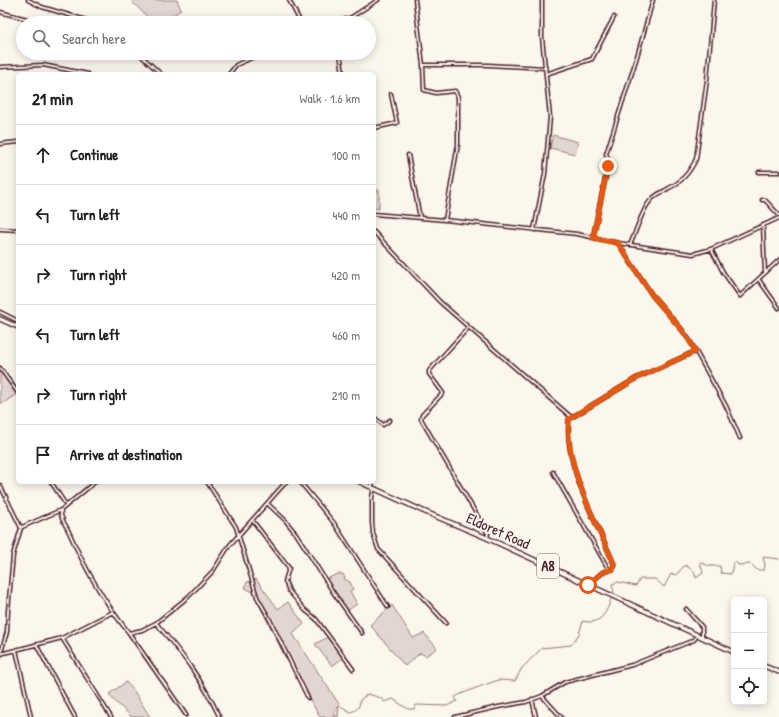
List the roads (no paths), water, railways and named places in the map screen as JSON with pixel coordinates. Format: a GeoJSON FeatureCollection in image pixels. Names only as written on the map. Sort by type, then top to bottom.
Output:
{"type":"FeatureCollection","features":[{"type":"Feature","properties":{"kind":"highway"},"geometry":{"type":"LineString","coordinates":[[0,319],[16,326]]}},
{"type":"Feature","properties":{"kind":"highway","name":"Eldoret Road"},"geometry":{"type":"LineString","coordinates":[[364,484],[423,512],[487,538],[731,650]]}},
{"type":"Feature","properties":{"kind":"highway"},"geometry":{"type":"LineString","coordinates":[[767,667],[779,672]]}},
{"type":"Feature","properties":{"kind":"street"},"geometry":{"type":"LineString","coordinates":[[28,0],[42,7],[72,16]]}},
{"type":"Feature","properties":{"kind":"street"},"geometry":{"type":"LineString","coordinates":[[289,0],[297,16]]}},
{"type":"Feature","properties":{"kind":"street"},"geometry":{"type":"LineString","coordinates":[[353,16],[378,0]]}},
{"type":"Feature","properties":{"kind":"street"},"geometry":{"type":"LineString","coordinates":[[415,0],[423,65],[424,90],[436,94],[455,92],[458,96],[458,144],[445,220]]}},
{"type":"Feature","properties":{"kind":"street"},"geometry":{"type":"LineString","coordinates":[[534,230],[545,174],[550,117],[541,5],[542,0]]}},
{"type":"Feature","properties":{"kind":"street"},"geometry":{"type":"LineString","coordinates":[[593,238],[609,160],[606,154],[636,60],[653,0]]}},
{"type":"Feature","properties":{"kind":"street"},"geometry":{"type":"LineString","coordinates":[[630,245],[650,200],[656,194],[671,188],[684,178],[691,170],[696,159],[707,80],[714,0]]}},
{"type":"Feature","properties":{"kind":"street"},"geometry":{"type":"LineString","coordinates":[[0,12],[16,16]]}},
{"type":"Feature","properties":{"kind":"street"},"geometry":{"type":"LineString","coordinates":[[546,74],[592,59],[614,17]]}},
{"type":"Feature","properties":{"kind":"street"},"geometry":{"type":"LineString","coordinates":[[146,60],[159,72]]}},
{"type":"Feature","properties":{"kind":"street"},"geometry":{"type":"LineString","coordinates":[[231,72],[236,65],[247,60]]}},
{"type":"Feature","properties":{"kind":"street"},"geometry":{"type":"LineString","coordinates":[[341,60],[343,72]]}},
{"type":"Feature","properties":{"kind":"street"},"geometry":{"type":"LineString","coordinates":[[0,67],[43,65],[78,72]]}},
{"type":"Feature","properties":{"kind":"street"},"geometry":{"type":"LineString","coordinates":[[423,65],[488,65],[546,68]]}},
{"type":"Feature","properties":{"kind":"street"},"geometry":{"type":"LineString","coordinates":[[376,128],[397,123],[391,94]]}},
{"type":"Feature","properties":{"kind":"street"},"geometry":{"type":"LineString","coordinates":[[0,144],[16,142]]}},
{"type":"Feature","properties":{"kind":"street"},"geometry":{"type":"LineString","coordinates":[[408,155],[420,218]]}},
{"type":"Feature","properties":{"kind":"street"},"geometry":{"type":"LineString","coordinates":[[759,172],[779,172]]}},
{"type":"Feature","properties":{"kind":"street"},"geometry":{"type":"LineString","coordinates":[[376,214],[577,234],[618,243],[688,254],[699,253],[711,249],[779,217],[765,200],[762,200]]}},
{"type":"Feature","properties":{"kind":"street"},"geometry":{"type":"LineString","coordinates":[[762,226],[766,273]]}},
{"type":"Feature","properties":{"kind":"street"},"geometry":{"type":"LineString","coordinates":[[0,229],[16,230]]}},
{"type":"Feature","properties":{"kind":"street"},"geometry":{"type":"LineString","coordinates":[[376,234],[440,302],[571,417]]}},
{"type":"Feature","properties":{"kind":"street"},"geometry":{"type":"LineString","coordinates":[[618,243],[652,295],[683,331],[696,351],[726,406],[740,438]]}},
{"type":"Feature","properties":{"kind":"street"},"geometry":{"type":"LineString","coordinates":[[711,249],[723,272],[740,296],[779,260]]}},
{"type":"Feature","properties":{"kind":"street"},"geometry":{"type":"LineString","coordinates":[[759,280],[779,308]]}},
{"type":"Feature","properties":{"kind":"street"},"geometry":{"type":"LineString","coordinates":[[0,312],[16,320]]}},
{"type":"Feature","properties":{"kind":"street"},"geometry":{"type":"LineString","coordinates":[[468,328],[429,370],[429,374],[443,393],[422,415],[421,419],[488,534],[487,538]]}},
{"type":"Feature","properties":{"kind":"street"},"geometry":{"type":"LineString","coordinates":[[588,585],[597,576],[614,568],[614,564],[573,468],[568,420],[637,378],[696,351]]}},
{"type":"Feature","properties":{"kind":"street"},"geometry":{"type":"LineString","coordinates":[[0,368],[16,390]]}},
{"type":"Feature","properties":{"kind":"street"},"geometry":{"type":"LineString","coordinates":[[376,419],[383,425],[390,420]]}},
{"type":"Feature","properties":{"kind":"street"},"geometry":{"type":"LineString","coordinates":[[553,472],[609,570]]}},
{"type":"Feature","properties":{"kind":"street"},"geometry":{"type":"LineString","coordinates":[[52,484],[66,505]]}},
{"type":"Feature","properties":{"kind":"street"},"geometry":{"type":"LineString","coordinates":[[22,528],[61,510],[92,484]]}},
{"type":"Feature","properties":{"kind":"street"},"geometry":{"type":"LineString","coordinates":[[208,484],[232,520],[239,535],[257,597],[308,698]]}},
{"type":"Feature","properties":{"kind":"street"},"geometry":{"type":"LineString","coordinates":[[128,633],[142,630],[156,623],[177,608],[206,580],[239,535],[284,484]]}},
{"type":"Feature","properties":{"kind":"street"},"geometry":{"type":"LineString","coordinates":[[302,484],[334,523],[388,607]]}},
{"type":"Feature","properties":{"kind":"street"},"geometry":{"type":"LineString","coordinates":[[372,484],[372,522],[373,533],[378,549],[446,623]]}},
{"type":"Feature","properties":{"kind":"street"},"geometry":{"type":"LineString","coordinates":[[0,485],[22,528],[14,555],[7,632],[0,655]]}},
{"type":"Feature","properties":{"kind":"street"},"geometry":{"type":"LineString","coordinates":[[268,504],[285,520],[297,535],[323,578],[362,633]]}},
{"type":"Feature","properties":{"kind":"street"},"geometry":{"type":"LineString","coordinates":[[61,510],[61,516],[82,562],[113,612],[186,715]]}},
{"type":"Feature","properties":{"kind":"street"},"geometry":{"type":"LineString","coordinates":[[253,521],[289,568],[285,581],[289,591],[305,610],[316,619],[353,669]]}},
{"type":"Feature","properties":{"kind":"street"},"geometry":{"type":"LineString","coordinates":[[686,609],[702,627],[702,636]]}},
{"type":"Feature","properties":{"kind":"street"},"geometry":{"type":"LineString","coordinates":[[0,655],[62,638],[113,612]]}},
{"type":"Feature","properties":{"kind":"street"},"geometry":{"type":"LineString","coordinates":[[156,623],[186,658],[206,690],[219,716]]}},
{"type":"Feature","properties":{"kind":"street"},"geometry":{"type":"LineString","coordinates":[[455,717],[526,702],[542,696],[565,682],[653,658],[694,640],[698,634]]}},
{"type":"Feature","properties":{"kind":"street"},"geometry":{"type":"LineString","coordinates":[[62,638],[111,717]]}},
{"type":"Feature","properties":{"kind":"street"},"geometry":{"type":"LineString","coordinates":[[37,646],[75,717]]}},
{"type":"Feature","properties":{"kind":"street"},"geometry":{"type":"LineString","coordinates":[[16,650],[31,717]]}},
{"type":"Feature","properties":{"kind":"street"},"geometry":{"type":"LineString","coordinates":[[542,696],[561,717]]}},
{"type":"Feature","properties":{"kind":"street"},"geometry":{"type":"LineString","coordinates":[[532,699],[536,717]]}},
{"type":"Feature","properties":{"kind":"waterway"},"geometry":{"type":"LineString","coordinates":[[614,593],[612,584],[618,582],[636,586],[640,579],[655,579],[664,587],[671,574],[676,575],[685,565],[694,571],[696,578],[703,573],[700,562],[709,566],[720,566],[721,573],[731,574],[733,563],[736,562],[738,565],[751,564],[757,570],[764,570],[765,565],[763,557],[779,559]]}},
{"type":"Feature","properties":{"kind":"waterway"},"geometry":{"type":"LineString","coordinates":[[336,717],[333,713],[335,709],[341,706],[350,712],[355,710],[359,707],[360,700],[368,694],[381,698],[384,702],[393,699],[408,709],[414,709],[416,705],[447,706],[457,701],[455,697],[483,685],[499,680],[515,681],[522,668],[542,648],[571,645],[579,634],[583,621],[594,622],[602,617],[611,599]]}}]}
